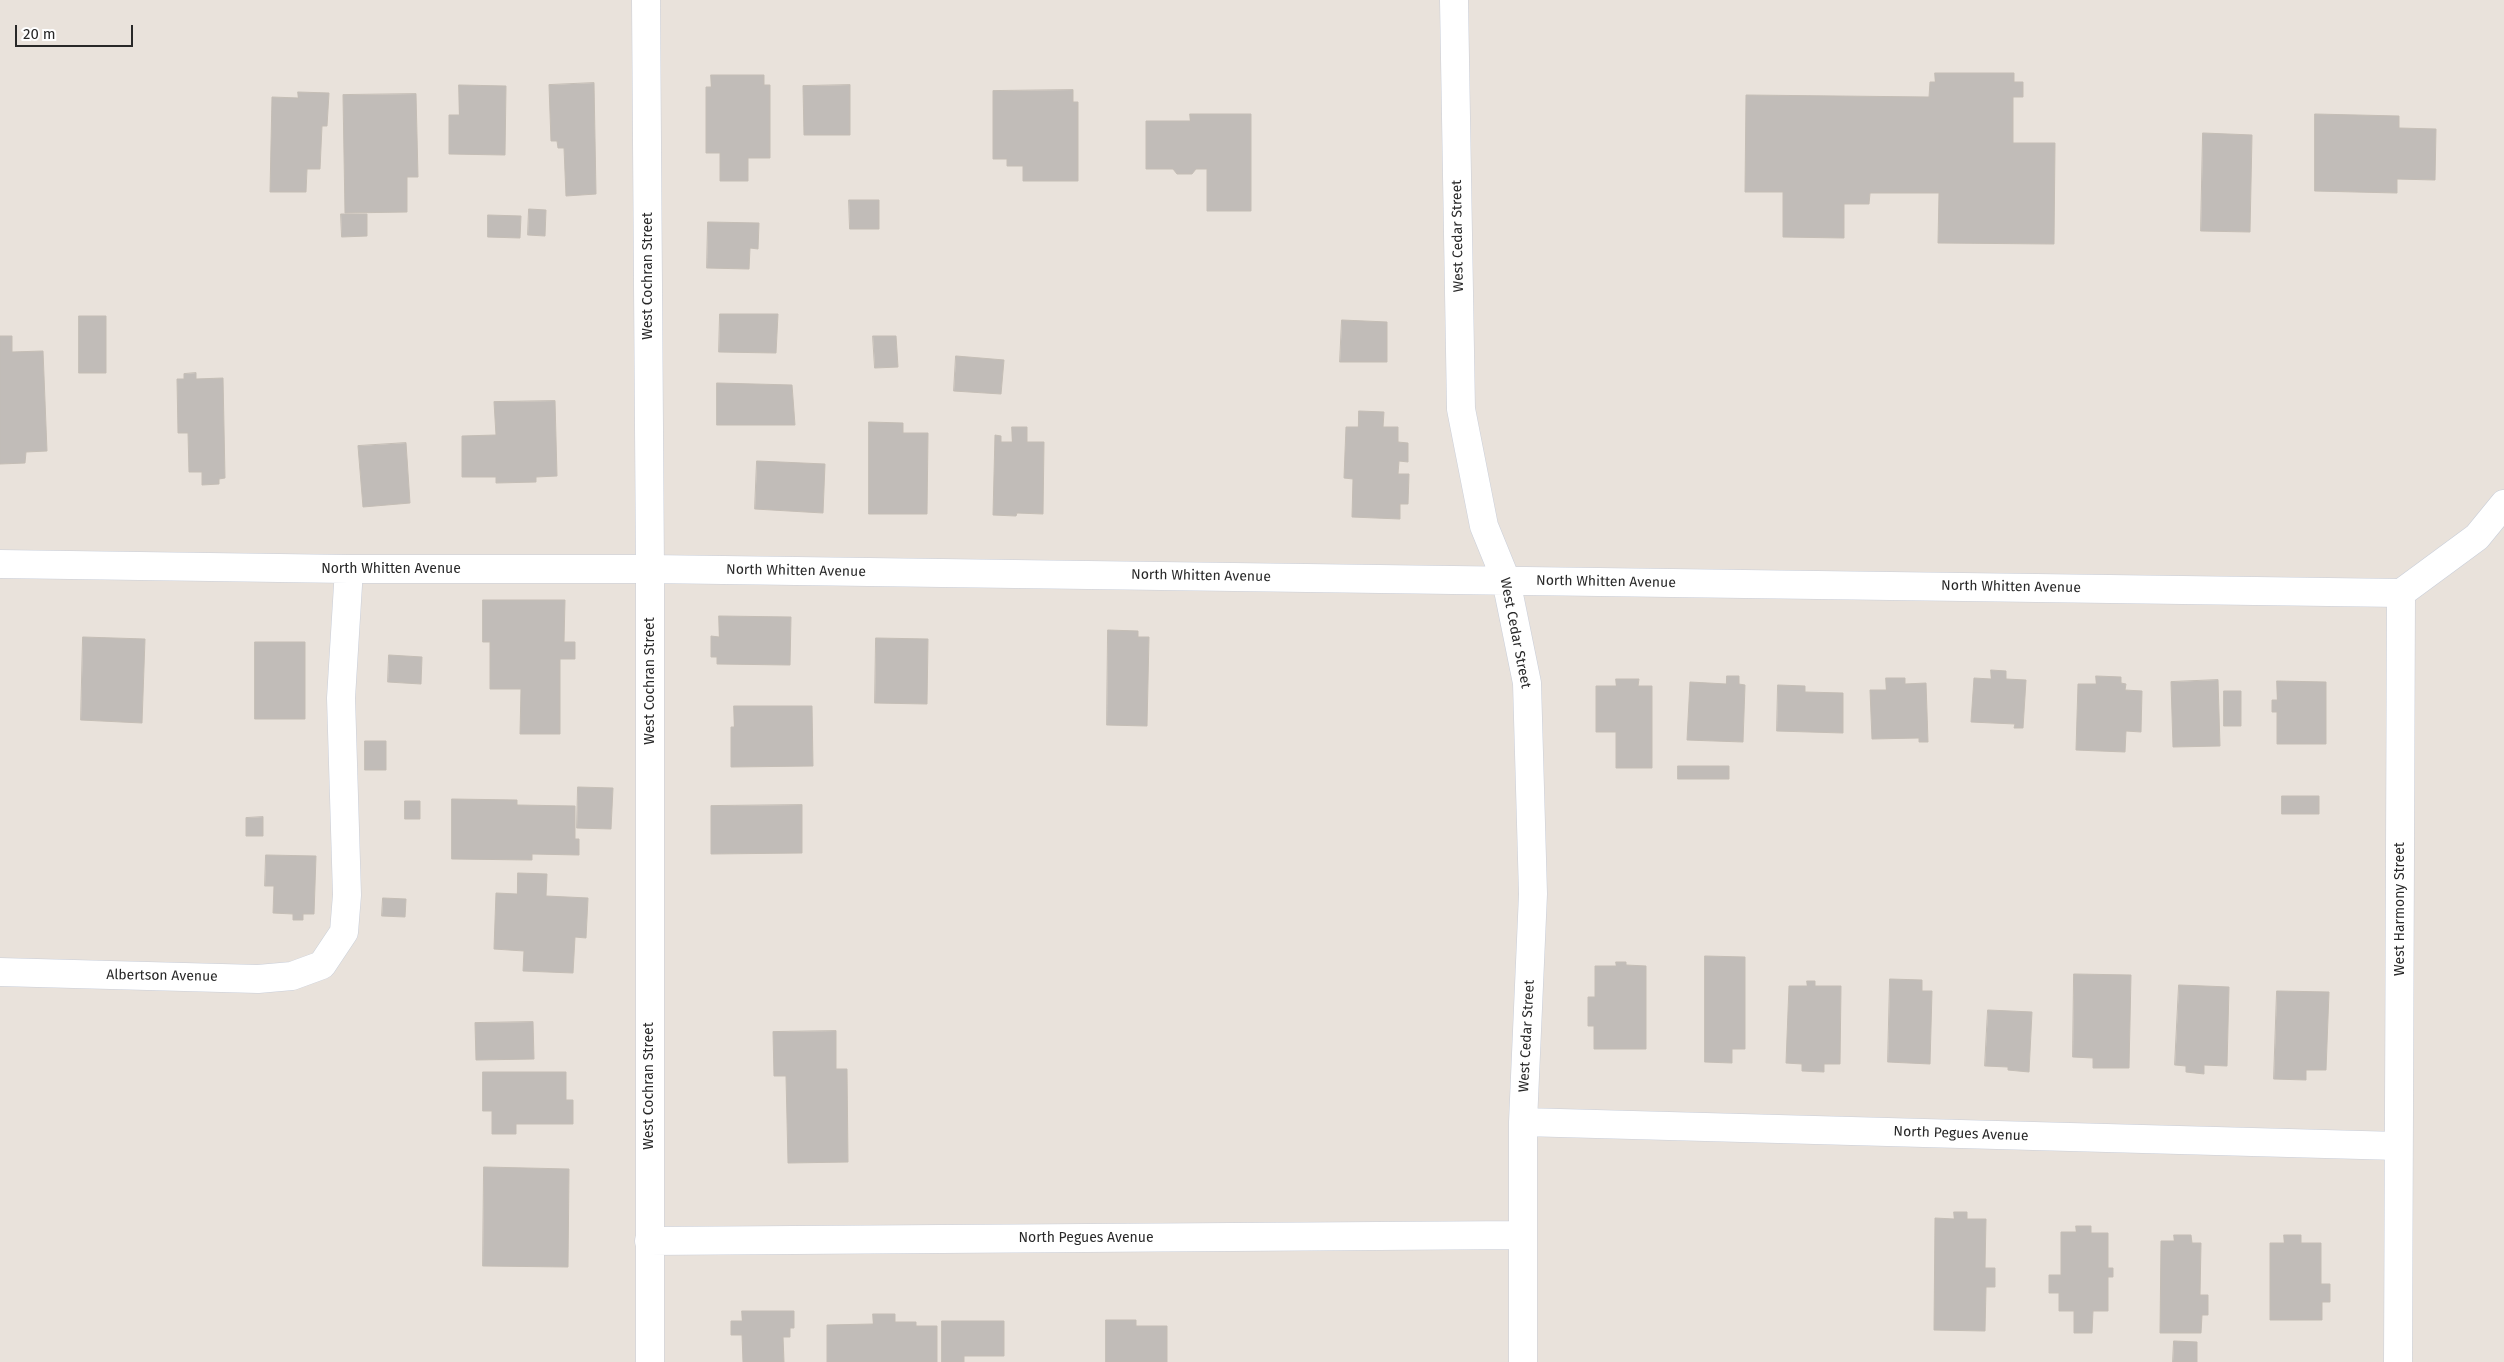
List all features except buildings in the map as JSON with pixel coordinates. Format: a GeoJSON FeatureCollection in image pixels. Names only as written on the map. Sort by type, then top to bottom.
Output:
{"type":"FeatureCollection","features":[{"type":"Feature","properties":{"kind":"street","name":"West Cochran Street"},"geometry":{"type":"LineString","coordinates":[[646,0],[650,569],[650,1362]]}},
{"type":"Feature","properties":{"kind":"street","name":"West Cedar Street"},"geometry":{"type":"LineString","coordinates":[[1454,0],[1461,409],[1484,526],[1506,580],[1527,683],[1533,894],[1523,1122],[1523,1362]]}},
{"type":"Feature","properties":{"kind":"street"},"geometry":{"type":"LineString","coordinates":[[2402,593],[2477,537],[2504,504]]}},
{"type":"Feature","properties":{"kind":"street","name":"North Whitten Avenue"},"geometry":{"type":"LineString","coordinates":[[0,564],[349,569],[650,569],[2402,593]]}},
{"type":"Feature","properties":{"kind":"street","name":"Albertson Avenue"},"geometry":{"type":"LineString","coordinates":[[0,972],[258,979],[292,976],[322,965],[344,932],[346,913],[341,698],[349,569]]}},
{"type":"Feature","properties":{"kind":"street","name":"West Harmony Street"},"geometry":{"type":"LineString","coordinates":[[2398,1362],[2402,593]]}},
{"type":"Feature","properties":{"kind":"street","name":"North Pegues Avenue"},"geometry":{"type":"LineString","coordinates":[[1523,1122],[2398,1146]]}},
{"type":"Feature","properties":{"kind":"street","name":"North Pegues Avenue"},"geometry":{"type":"LineString","coordinates":[[649,1241],[1523,1235]]}}]}
